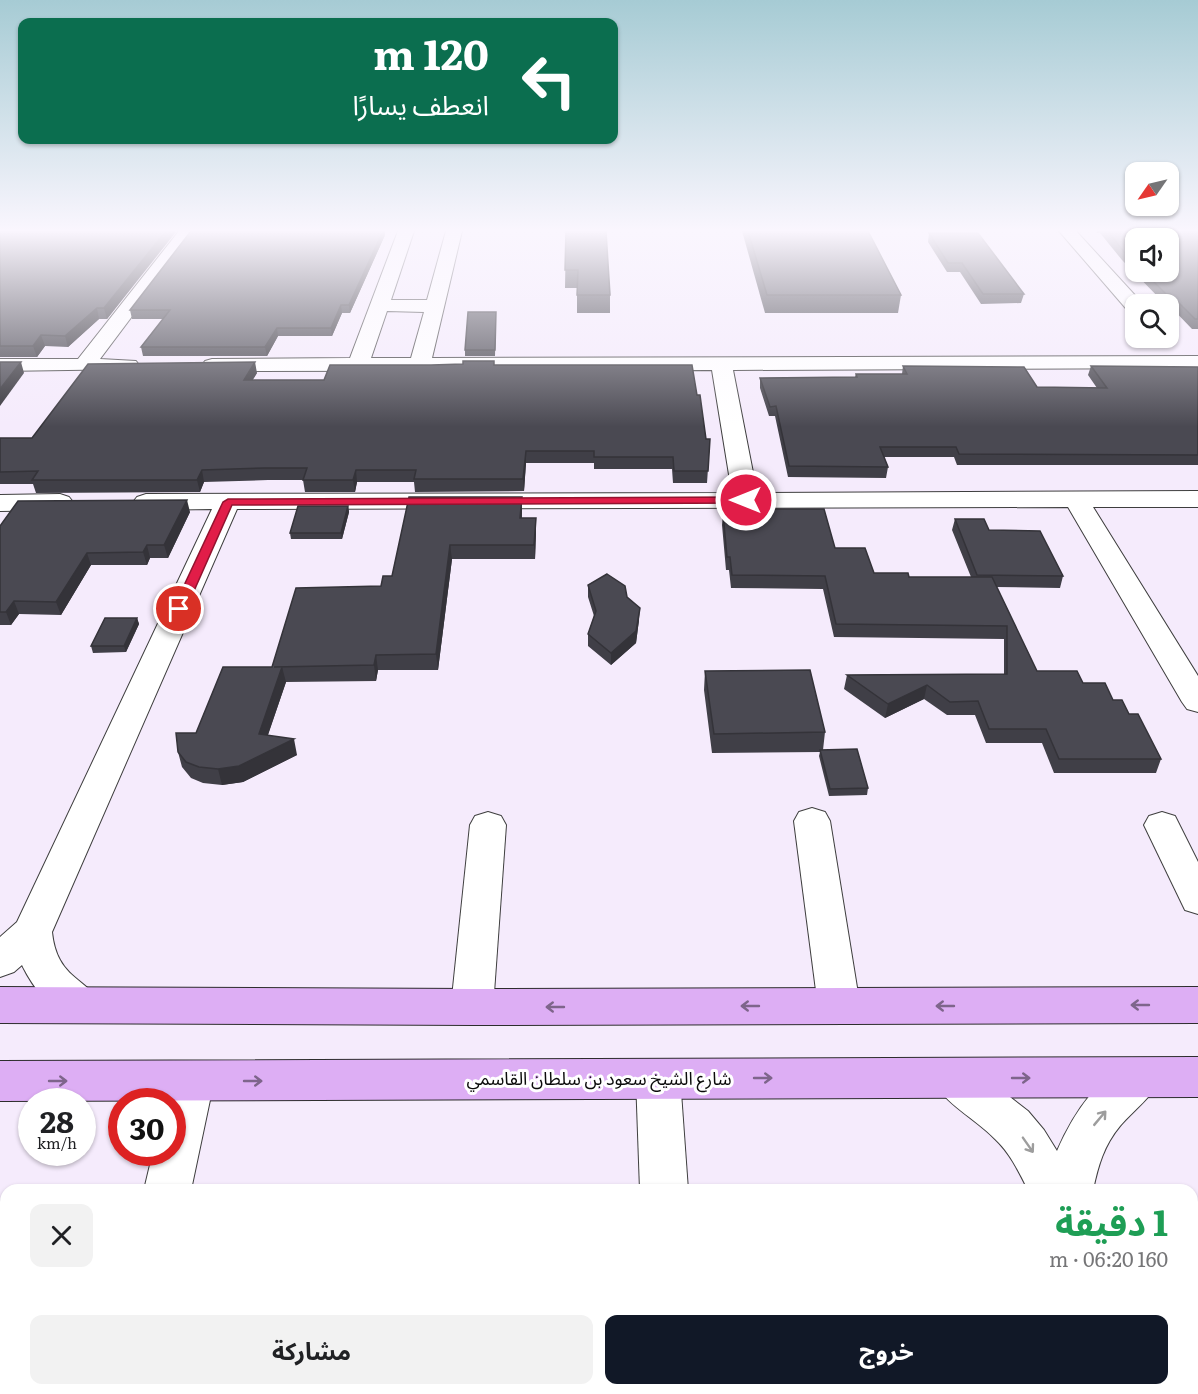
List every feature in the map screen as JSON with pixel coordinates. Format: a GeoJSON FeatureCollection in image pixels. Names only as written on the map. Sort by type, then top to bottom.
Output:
{"type":"FeatureCollection","features":[{"type":"Feature","properties":{"kind":"main road"},"geometry":{"type":"LineString","coordinates":[[0,1005],[472,1007],[1198,1005]]}},
{"type":"Feature","properties":{"kind":"main road","name":"شارع الشيخ سعود بن سلطان القاسمي"},"geometry":{"type":"LineString","coordinates":[[0,1081],[1198,1077]]}},
{"type":"Feature","properties":{"kind":"street"},"geometry":{"type":"LineString","coordinates":[[84,365],[138,296]]}},
{"type":"Feature","properties":{"kind":"street"},"geometry":{"type":"LineString","coordinates":[[358,365],[383,296]]}},
{"type":"Feature","properties":{"kind":"street"},"geometry":{"type":"LineString","coordinates":[[420,365],[438,296]]}},
{"type":"Feature","properties":{"kind":"street"},"geometry":{"type":"LineString","coordinates":[[379,306],[435,306]]}},
{"type":"Feature","properties":{"kind":"street"},"geometry":{"type":"LineString","coordinates":[[1172,348],[1191,362]]}},
{"type":"Feature","properties":{"kind":"street"},"geometry":{"type":"LineString","coordinates":[[191,365],[1191,362]]}},
{"type":"Feature","properties":{"kind":"street"},"geometry":{"type":"LineString","coordinates":[[721,364],[746,500]]}},
{"type":"Feature","properties":{"kind":"street"},"geometry":{"type":"LineString","coordinates":[[0,365],[144,365]]}},
{"type":"Feature","properties":{"kind":"street"},"geometry":{"type":"LineString","coordinates":[[126,502],[1198,499]]}},
{"type":"Feature","properties":{"kind":"street"},"geometry":{"type":"LineString","coordinates":[[1076,500],[1198,702]]}},
{"type":"Feature","properties":{"kind":"street"},"geometry":{"type":"LineString","coordinates":[[0,502],[80,502]]}},
{"type":"Feature","properties":{"kind":"street"},"geometry":{"type":"LineString","coordinates":[[0,961],[32,932],[228,502]]}},
{"type":"Feature","properties":{"kind":"street"},"geometry":{"type":"LineString","coordinates":[[812,821],[840,1006]]}},
{"type":"Feature","properties":{"kind":"street"},"geometry":{"type":"LineString","coordinates":[[472,1007],[488,825]]}},
{"type":"Feature","properties":{"kind":"street"},"geometry":{"type":"LineString","coordinates":[[1162,825],[1198,900]]}},
{"type":"Feature","properties":{"kind":"street"},"geometry":{"type":"LineString","coordinates":[[32,932],[36,953],[45,973],[60,991],[81,1005]]}},
{"type":"Feature","properties":{"kind":"street"},"geometry":{"type":"LineString","coordinates":[[1071,1184],[1075,1160],[1100,1116],[1140,1077]]}},
{"type":"Feature","properties":{"kind":"street"},"geometry":{"type":"LineString","coordinates":[[658,1078],[664,1184]]}},
{"type":"Feature","properties":{"kind":"street"},"geometry":{"type":"LineString","coordinates":[[954,1078],[1012,1125],[1034,1154],[1051,1184]]}},
{"type":"Feature","properties":{"kind":"street"},"geometry":{"type":"LineString","coordinates":[[168,1184],[192,1081]]}},
{"type":"Feature","properties":{"kind":"building"},"geometry":{"type":"Polygon","coordinates":[[[0,296],[114,296],[104,308],[97,308],[65,336],[41,335],[33,346],[0,346],[0,296]]]}},
{"type":"Feature","properties":{"kind":"building"},"geometry":{"type":"Polygon","coordinates":[[[141,296],[353,296],[349,305],[341,305],[331,328],[277,328],[265,347],[141,347],[170,310],[130,310],[141,296]]]}},
{"type":"Feature","properties":{"kind":"building"},"geometry":{"type":"Polygon","coordinates":[[[1179,296],[1198,296],[1198,319],[1195,319],[1179,303],[1179,296]]]}},
{"type":"Feature","properties":{"kind":"building"},"geometry":{"type":"Polygon","coordinates":[[[468,312],[496,312],[495,350],[465,350],[468,312]]]}},
{"type":"Feature","properties":{"kind":"building"},"geometry":{"type":"Polygon","coordinates":[[[463,361],[494,361],[494,365],[692,365],[697,395],[700,395],[706,439],[710,439],[708,471],[674,471],[673,457],[594,457],[594,451],[526,451],[523,479],[414,479],[416,470],[356,470],[353,480],[303,480],[307,468],[202,470],[197,480],[32,480],[38,471],[0,472],[0,438],[32,438],[88,364],[255,362],[244,380],[324,380],[330,365],[431,365],[463,364],[463,361]]]}},
{"type":"Feature","properties":{"kind":"building"},"geometry":{"type":"Polygon","coordinates":[[[0,362],[21,362],[0,389],[0,362]]]}},
{"type":"Feature","properties":{"kind":"building"},"geometry":{"type":"Polygon","coordinates":[[[903,366],[1024,367],[1037,387],[1107,388],[1091,366],[1198,367],[1198,455],[959,454],[956,447],[880,447],[888,467],[789,466],[776,406],[770,407],[760,378],[907,374],[903,366]]]}},
{"type":"Feature","properties":{"kind":"building"},"geometry":{"type":"Polygon","coordinates":[[[409,497],[522,497],[520,518],[536,518],[534,545],[450,545],[436,654],[376,655],[374,665],[274,667],[282,667],[259,734],[294,739],[239,766],[218,769],[199,767],[186,762],[178,752],[176,733],[196,733],[223,667],[272,667],[296,588],[381,586],[383,576],[392,576],[409,497]]]}},
{"type":"Feature","properties":{"kind":"building"},"geometry":{"type":"Polygon","coordinates":[[[187,500],[164,545],[147,545],[143,552],[87,553],[56,602],[14,601],[6,612],[0,612],[0,526],[18,501],[187,500]]]}},
{"type":"Feature","properties":{"kind":"building"},"geometry":{"type":"Polygon","coordinates":[[[298,506],[348,506],[341,533],[290,533],[298,506]]]}},
{"type":"Feature","properties":{"kind":"building"},"geometry":{"type":"Polygon","coordinates":[[[769,509],[824,509],[835,548],[865,548],[874,573],[908,573],[909,577],[992,577],[1037,671],[1077,671],[1083,683],[1105,683],[1113,700],[1122,700],[1129,714],[1138,714],[1161,759],[1059,759],[1046,729],[989,729],[978,701],[950,702],[927,685],[888,704],[847,675],[1007,674],[1007,626],[836,624],[825,576],[732,575],[730,557],[727,557],[723,513],[770,514],[769,509]]]}},
{"type":"Feature","properties":{"kind":"building"},"geometry":{"type":"Polygon","coordinates":[[[955,519],[984,519],[989,530],[1040,531],[1063,576],[977,575],[955,519]]]}},
{"type":"Feature","properties":{"kind":"building"},"geometry":{"type":"Polygon","coordinates":[[[607,574],[625,586],[627,597],[640,608],[636,631],[611,653],[588,634],[596,611],[588,585],[607,574]]]}},
{"type":"Feature","properties":{"kind":"building"},"geometry":{"type":"Polygon","coordinates":[[[105,618],[137,618],[124,646],[91,646],[105,618]]]}},
{"type":"Feature","properties":{"kind":"building"},"geometry":{"type":"Polygon","coordinates":[[[810,670],[825,732],[714,734],[705,671],[810,670]]]}},
{"type":"Feature","properties":{"kind":"building"},"geometry":{"type":"Polygon","coordinates":[[[857,749],[868,788],[830,789],[820,750],[857,749]]]}},
{"type":"Feature","properties":{"kind":"route"},"geometry":{"type":"LineString","coordinates":[[179,609],[228,502],[746,500]]}}]}
